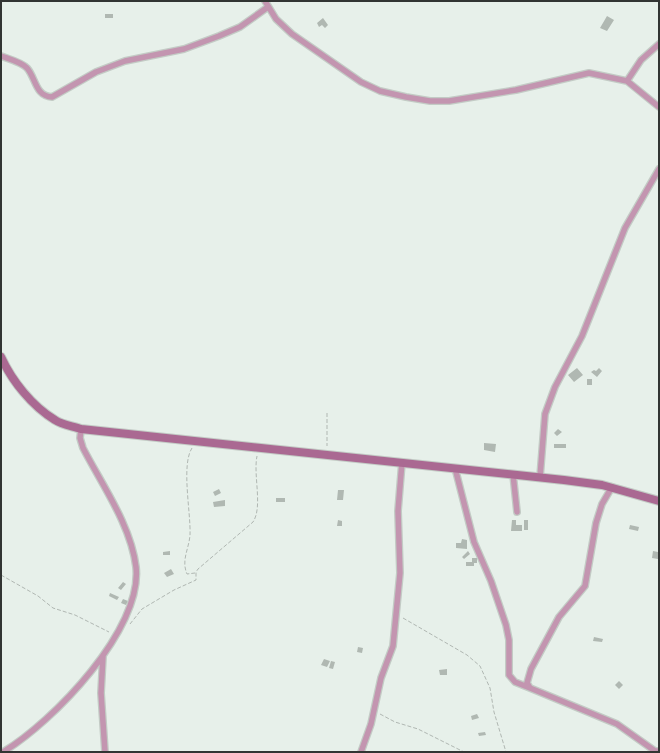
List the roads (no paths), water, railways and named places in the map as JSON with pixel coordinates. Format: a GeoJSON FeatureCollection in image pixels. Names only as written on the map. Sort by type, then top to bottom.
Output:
{"type":"FeatureCollection","features":[{"type":"Feature","properties":{"kind":"main road"},"geometry":{"type":"LineString","coordinates":[[1,357],[23,391],[41,409],[56,421],[81,429],[540,477],[612,487],[659,501]]}},
{"type":"Feature","properties":{"kind":"street"},"geometry":{"type":"LineString","coordinates":[[265,1],[268,7],[292,34],[355,78],[380,91],[430,101],[448,101],[516,90],[589,73],[627,81],[659,107]]}},
{"type":"Feature","properties":{"kind":"street"},"geometry":{"type":"LineString","coordinates":[[1,56],[26,68],[40,92],[44,96],[52,97],[96,72],[125,61],[184,49],[219,36],[240,27],[268,7]]}},
{"type":"Feature","properties":{"kind":"street"},"geometry":{"type":"LineString","coordinates":[[627,81],[641,60],[659,44]]}},
{"type":"Feature","properties":{"kind":"street"},"geometry":{"type":"LineString","coordinates":[[540,477],[545,414],[555,387],[582,336],[626,228],[659,170]]}},
{"type":"Feature","properties":{"kind":"street"},"geometry":{"type":"LineString","coordinates":[[3,752],[16,744],[57,710],[103,655],[122,627],[136,588],[136,566],[130,542],[120,518],[83,448],[80,438],[81,429]]}},
{"type":"Feature","properties":{"kind":"street"},"geometry":{"type":"LineString","coordinates":[[361,752],[374,711],[381,678],[393,646],[400,573],[398,511],[402,462]]}},
{"type":"Feature","properties":{"kind":"street"},"geometry":{"type":"LineString","coordinates":[[455,468],[474,542],[491,581],[506,625],[509,640],[509,675],[515,682],[617,724],[655,751],[659,751]]}},
{"type":"Feature","properties":{"kind":"street"},"geometry":{"type":"LineString","coordinates":[[513,474],[518,512]]}},
{"type":"Feature","properties":{"kind":"street"},"geometry":{"type":"LineString","coordinates":[[530,688],[527,683],[531,669],[559,617],[585,586],[596,523],[602,504],[612,487]]}},
{"type":"Feature","properties":{"kind":"street"},"geometry":{"type":"LineString","coordinates":[[103,655],[101,693],[105,752]]}}]}
